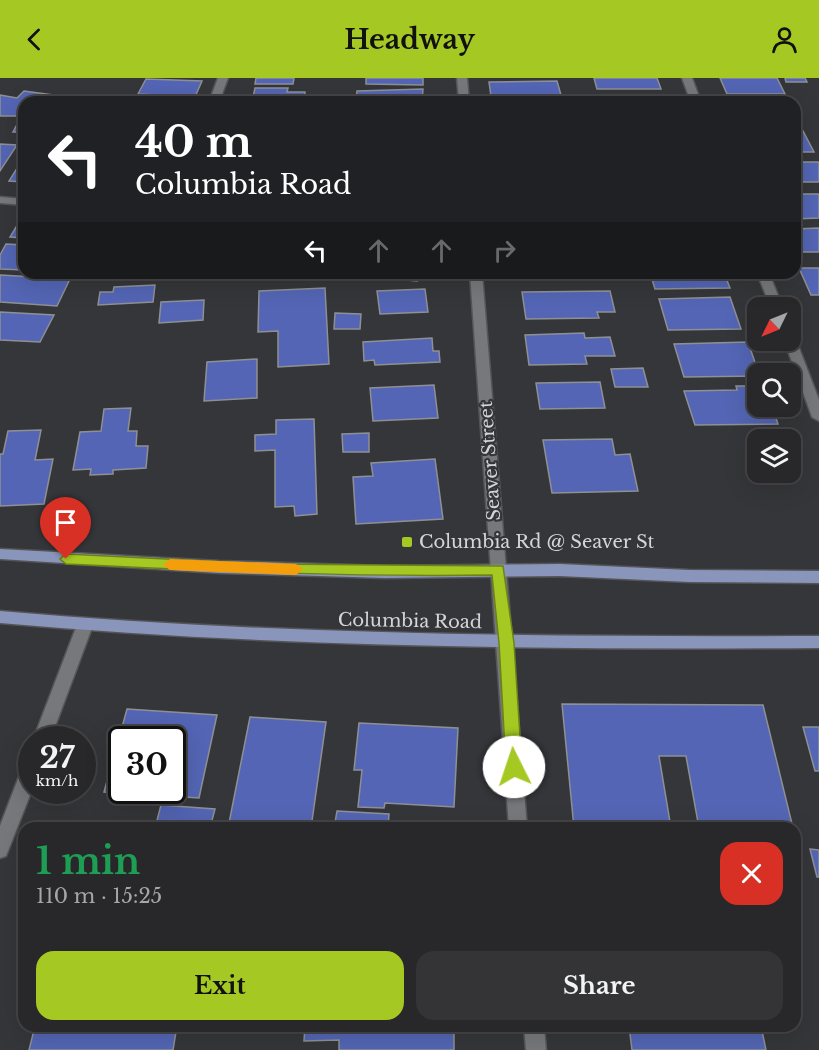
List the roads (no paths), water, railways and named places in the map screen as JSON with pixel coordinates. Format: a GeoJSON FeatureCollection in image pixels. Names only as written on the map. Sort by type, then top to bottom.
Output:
{"type":"FeatureCollection","features":[{"type":"Feature","properties":{"kind":"main road"},"geometry":{"type":"LineString","coordinates":[[0,554],[219,567],[385,572],[498,570],[819,577]]}},
{"type":"Feature","properties":{"kind":"main road","name":"Columbia Road"},"geometry":{"type":"LineString","coordinates":[[0,617],[84,626],[291,638],[507,643],[819,642]]}},
{"type":"Feature","properties":{"kind":"street"},"geometry":{"type":"LineString","coordinates":[[216,96],[223,78]]}},
{"type":"Feature","properties":{"kind":"street"},"geometry":{"type":"LineString","coordinates":[[462,78],[464,96]]}},
{"type":"Feature","properties":{"kind":"street"},"geometry":{"type":"LineString","coordinates":[[687,78],[694,96]]}},
{"type":"Feature","properties":{"kind":"street"},"geometry":{"type":"LineString","coordinates":[[0,200],[18,202]]}},
{"type":"Feature","properties":{"kind":"street","name":"Seaver Street"},"geometry":{"type":"LineString","coordinates":[[476,279],[498,570],[507,643],[518,822]]}},
{"type":"Feature","properties":{"kind":"street"},"geometry":{"type":"LineString","coordinates":[[765,279],[773,297]]}},
{"type":"Feature","properties":{"kind":"street"},"geometry":{"type":"LineString","coordinates":[[794,351],[819,417]]}},
{"type":"Feature","properties":{"kind":"street"},"geometry":{"type":"LineString","coordinates":[[46,726],[84,626]]}},
{"type":"Feature","properties":{"kind":"street"},"geometry":{"type":"LineString","coordinates":[[0,850],[18,803]]}},
{"type":"Feature","properties":{"kind":"street"},"geometry":{"type":"LineString","coordinates":[[534,1032],[536,1050]]}},
{"type":"Feature","properties":{"kind":"place","name":"Columbia Rd @ Seaver St"},"geometry":{"type":"Point","coordinates":[407,542]}}]}
